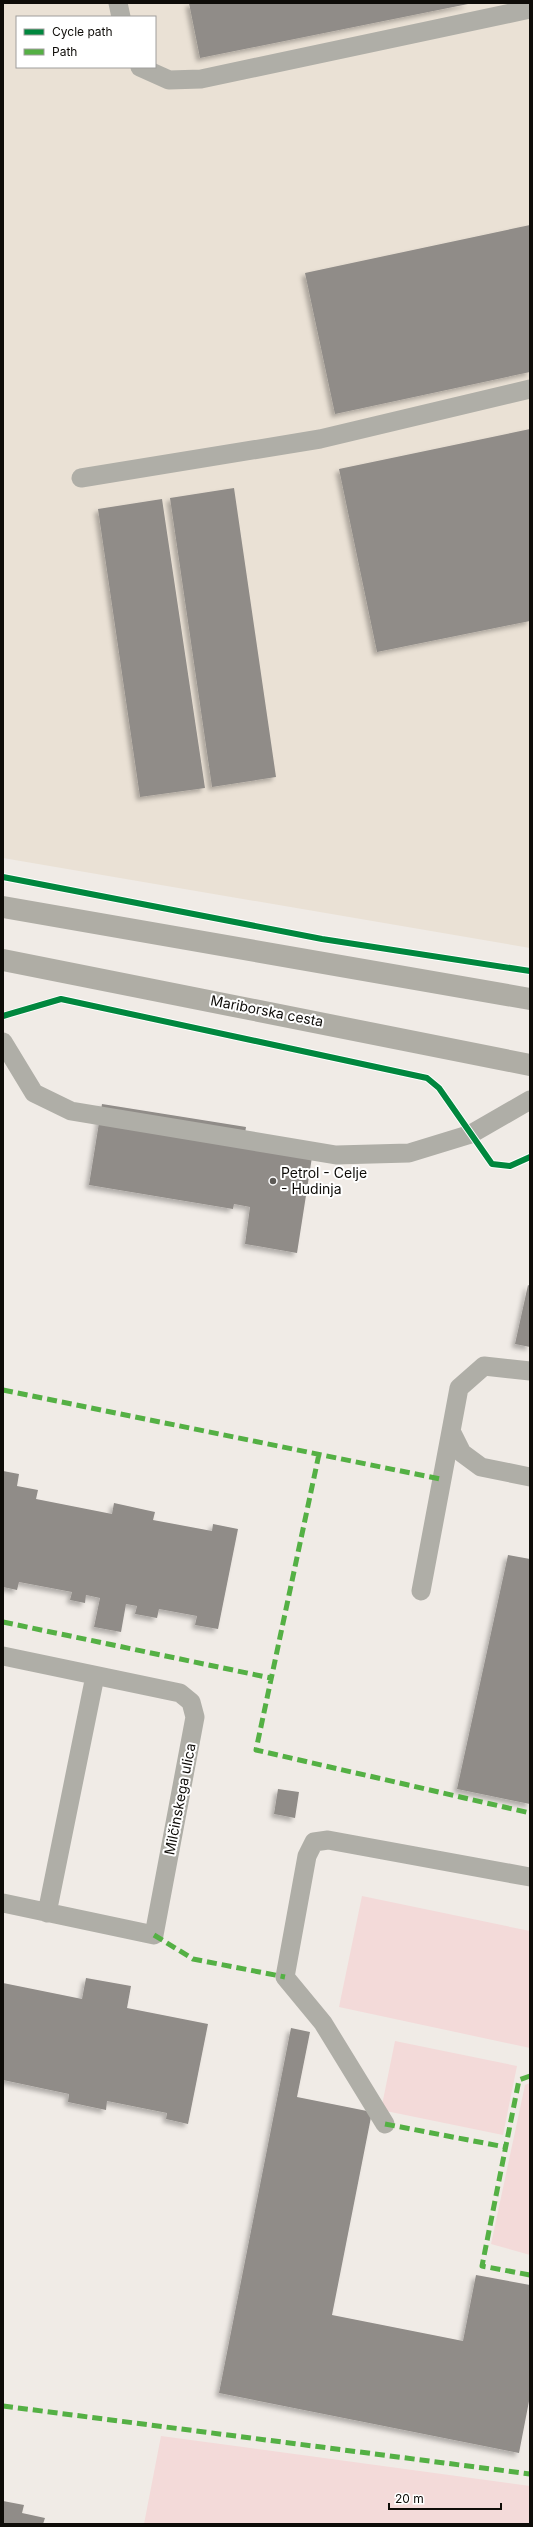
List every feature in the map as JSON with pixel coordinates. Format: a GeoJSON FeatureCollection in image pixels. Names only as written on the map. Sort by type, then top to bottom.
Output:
{"type":"FeatureCollection","features":[{"type":"Feature","properties":{"kind":"main road"},"geometry":{"type":"LineString","coordinates":[[3,907],[318,964],[530,999]]}},
{"type":"Feature","properties":{"kind":"main road","name":"Mariborska cesta"},"geometry":{"type":"LineString","coordinates":[[3,960],[530,1065]]}},
{"type":"Feature","properties":{"kind":"lane"},"geometry":{"type":"LineString","coordinates":[[118,3],[121,16]]}},
{"type":"Feature","properties":{"kind":"lane"},"geometry":{"type":"LineString","coordinates":[[142,68],[169,80],[202,80],[530,9]]}},
{"type":"Feature","properties":{"kind":"lane"},"geometry":{"type":"LineString","coordinates":[[81,478],[320,439],[530,389]]}},
{"type":"Feature","properties":{"kind":"lane"},"geometry":{"type":"LineString","coordinates":[[3,1042],[34,1093],[71,1111],[336,1155],[409,1153],[471,1134],[530,1100]]}},
{"type":"Feature","properties":{"kind":"lane"},"geometry":{"type":"LineString","coordinates":[[421,1591],[459,1388],[484,1366],[530,1371]]}},
{"type":"Feature","properties":{"kind":"lane"},"geometry":{"type":"LineString","coordinates":[[451,1431],[462,1453],[481,1467],[530,1477]]}},
{"type":"Feature","properties":{"kind":"lane","name":"Milčinskega ulica"},"geometry":{"type":"LineString","coordinates":[[3,1656],[95,1676],[180,1692],[191,1702],[195,1717],[154,1935],[3,1903]]}},
{"type":"Feature","properties":{"kind":"lane"},"geometry":{"type":"LineString","coordinates":[[47,1913],[95,1676]]}},
{"type":"Feature","properties":{"kind":"lane"},"geometry":{"type":"LineString","coordinates":[[385,2124],[323,2023],[285,1977],[307,1856],[314,1842],[328,1840],[530,1877]]}},
{"type":"Feature","properties":{"kind":"shaded area"},"geometry":{"type":"Polygon","coordinates":[[[3,3],[530,3],[530,948],[3,858],[3,3]]]}},
{"type":"Feature","properties":{"kind":"shaded area"},"geometry":{"type":"Polygon","coordinates":[[[362,1896],[530,1931],[530,2048],[339,2007],[362,1896]]]}},
{"type":"Feature","properties":{"kind":"shaded area"},"geometry":{"type":"Polygon","coordinates":[[[395,2041],[517,2066],[503,2135],[381,2110],[395,2041]]]}},
{"type":"Feature","properties":{"kind":"shaded area"},"geometry":{"type":"Polygon","coordinates":[[[530,2083],[530,2255],[491,2244],[525,2085],[530,2083]]]}},
{"type":"Feature","properties":{"kind":"shaded area"},"geometry":{"type":"Polygon","coordinates":[[[161,2436],[530,2486],[530,2524],[144,2524],[161,2436]]]}},
{"type":"Feature","properties":{"kind":"building"},"geometry":{"type":"Polygon","coordinates":[[[189,3],[468,3],[468,4],[200,58],[189,3]]]}},
{"type":"Feature","properties":{"kind":"building"},"geometry":{"type":"Polygon","coordinates":[[[530,225],[530,372],[335,414],[305,273],[530,225]]]}},
{"type":"Feature","properties":{"kind":"building"},"geometry":{"type":"Polygon","coordinates":[[[530,429],[530,621],[377,652],[339,469],[530,429]]]}},
{"type":"Feature","properties":{"kind":"building"},"geometry":{"type":"Polygon","coordinates":[[[234,488],[276,777],[212,787],[170,498],[234,488]]]}},
{"type":"Feature","properties":{"kind":"building"},"geometry":{"type":"Polygon","coordinates":[[[162,499],[205,788],[140,797],[98,509],[162,499]]]}},
{"type":"Feature","properties":{"kind":"building"},"geometry":{"type":"Polygon","coordinates":[[[102,1104],[246,1127],[243,1146],[312,1157],[297,1253],[245,1244],[250,1207],[234,1204],[233,1209],[89,1185],[102,1104]]]}},
{"type":"Feature","properties":{"kind":"building"},"geometry":{"type":"Polygon","coordinates":[[[528,1285],[530,1286],[530,1347],[515,1344],[528,1285]]]}},
{"type":"Feature","properties":{"kind":"building"},"geometry":{"type":"Polygon","coordinates":[[[3,1471],[19,1474],[17,1486],[38,1490],[36,1499],[112,1514],[114,1503],[155,1512],[153,1520],[212,1531],[213,1524],[238,1529],[218,1629],[195,1625],[197,1616],[159,1609],[157,1618],[135,1614],[137,1606],[126,1604],[121,1632],[94,1627],[100,1598],[86,1595],[85,1603],[70,1600],[72,1592],[19,1582],[17,1590],[3,1587],[3,1471]]]}},
{"type":"Feature","properties":{"kind":"building"},"geometry":{"type":"Polygon","coordinates":[[[508,1555],[530,1559],[530,1804],[457,1789],[508,1555]]]}},
{"type":"Feature","properties":{"kind":"building"},"geometry":{"type":"Polygon","coordinates":[[[278,1789],[299,1792],[295,1818],[274,1814],[278,1789]]]}},
{"type":"Feature","properties":{"kind":"building"},"geometry":{"type":"Polygon","coordinates":[[[86,1978],[131,1986],[127,2008],[208,2024],[188,2124],[166,2119],[167,2113],[107,2101],[106,2110],[68,2102],[69,2094],[3,2080],[3,1983],[82,1999],[86,1978]]]}},
{"type":"Feature","properties":{"kind":"building"},"geometry":{"type":"Polygon","coordinates":[[[291,2028],[310,2032],[297,2097],[372,2112],[332,2315],[463,2341],[476,2275],[530,2285],[530,2396],[519,2453],[219,2393],[291,2028]]]}},
{"type":"Feature","properties":{"kind":"building"},"geometry":{"type":"Polygon","coordinates":[[[3,2501],[24,2505],[22,2513],[45,2518],[43,2524],[3,2524],[3,2501]]]}},
{"type":"Feature","properties":{"kind":"marked path"},"geometry":{"type":"LineString","coordinates":[[3,1390],[440,1479]]}},
{"type":"Feature","properties":{"kind":"marked path"},"geometry":{"type":"LineString","coordinates":[[319,1454],[256,1750],[530,1813]]}},
{"type":"Feature","properties":{"kind":"marked path"},"geometry":{"type":"LineString","coordinates":[[3,1622],[271,1678]]}},
{"type":"Feature","properties":{"kind":"marked path"},"geometry":{"type":"LineString","coordinates":[[154,1935],[193,1959],[285,1977]]}},
{"type":"Feature","properties":{"kind":"marked path"},"geometry":{"type":"LineString","coordinates":[[530,2076],[519,2080],[482,2266],[530,2275]]}},
{"type":"Feature","properties":{"kind":"marked path"},"geometry":{"type":"LineString","coordinates":[[385,2124],[505,2147]]}},
{"type":"Feature","properties":{"kind":"marked path"},"geometry":{"type":"LineString","coordinates":[[3,2406],[530,2474]]}},
{"type":"Feature","properties":{"kind":"cycle path"},"geometry":{"type":"LineString","coordinates":[[3,877],[322,939],[530,971]]}},
{"type":"Feature","properties":{"kind":"cycle path"},"geometry":{"type":"LineString","coordinates":[[3,1016],[61,999],[427,1078],[439,1088],[492,1164],[510,1166],[530,1157]]}},
{"type":"Feature","properties":{"kind":"place","name":"Petrol - Celje - Hudinja"},"geometry":{"type":"Point","coordinates":[273,1181]}}]}
